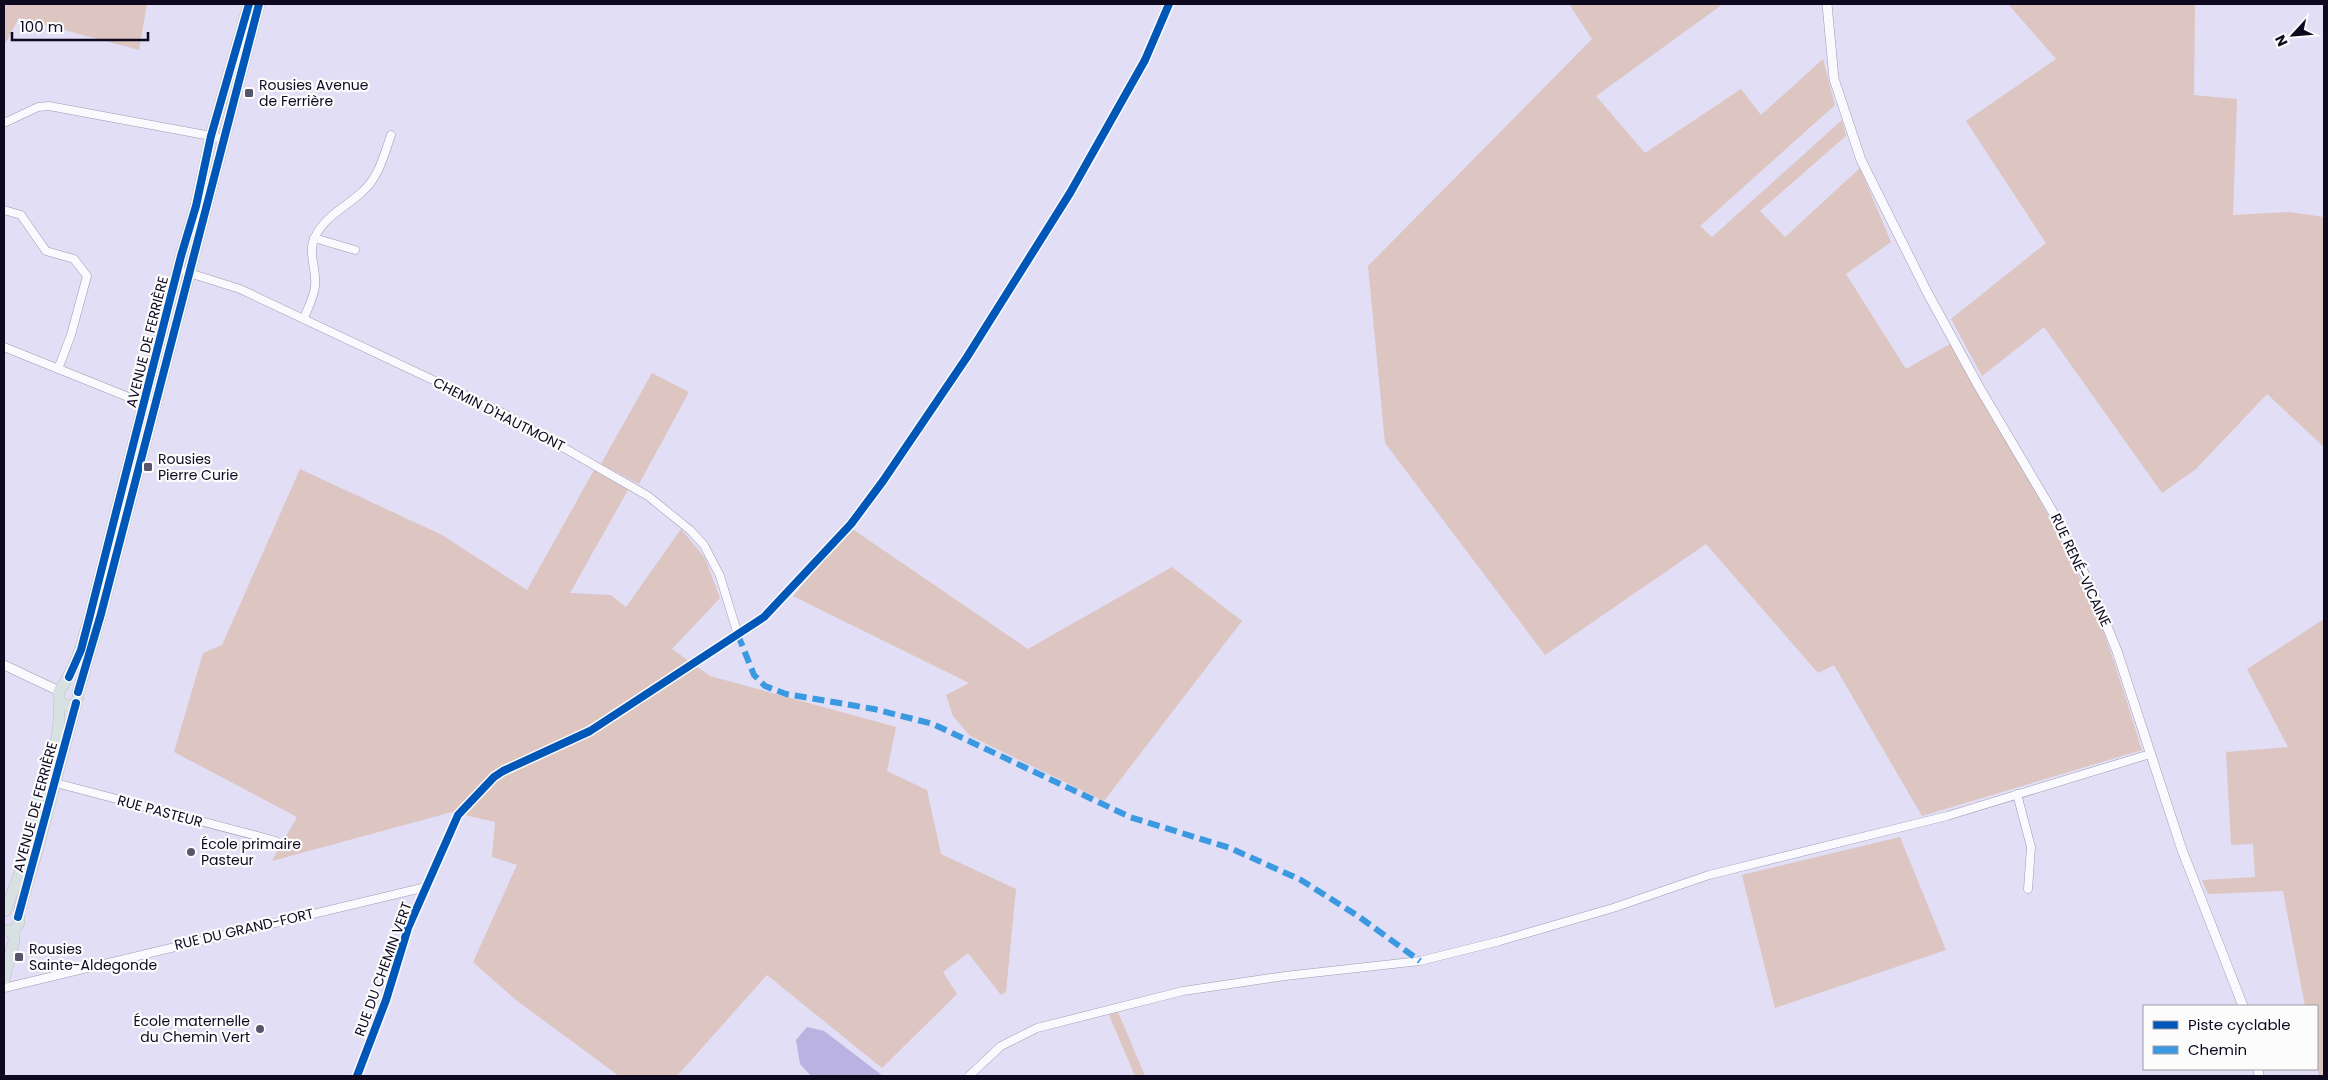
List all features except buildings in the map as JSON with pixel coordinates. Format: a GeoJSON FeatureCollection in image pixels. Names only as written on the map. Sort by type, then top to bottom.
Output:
{"type":"FeatureCollection","features":[{"type":"Feature","properties":{"kind":"main road","name":"AVENUE DE FERRIÈRE"},"geometry":{"type":"LineString","coordinates":[[4,911],[20,876],[43,780],[56,738],[61,692],[80,650],[145,404],[189,274],[217,138],[249,4]]}},
{"type":"Feature","properties":{"kind":"main road","name":"AVENUE DE FERRIÈRE"},"geometry":{"type":"LineString","coordinates":[[8,930],[18,926],[18,917],[56,783],[77,697],[175,282],[217,138],[226,130],[259,4]]}},
{"type":"Feature","properties":{"kind":"main road"},"geometry":{"type":"LineString","coordinates":[[74,686],[77,697],[66,706],[61,692],[74,686]]}},
{"type":"Feature","properties":{"kind":"main road"},"geometry":{"type":"LineString","coordinates":[[4,911],[12,910],[18,917]]}},
{"type":"Feature","properties":{"kind":"main road"},"geometry":{"type":"LineString","coordinates":[[4,979],[14,941],[8,930]]}},
{"type":"Feature","properties":{"kind":"street"},"geometry":{"type":"LineString","coordinates":[[1145,60],[1169,4]]}},
{"type":"Feature","properties":{"kind":"street","name":"RUE RENÉ-VICAINE"},"geometry":{"type":"LineString","coordinates":[[1826,4],[1834,79],[1861,160],[1927,292],[2072,547],[2117,651],[2194,883],[2243,1005]]}},
{"type":"Feature","properties":{"kind":"street"},"geometry":{"type":"LineString","coordinates":[[4,122],[38,107],[49,106],[217,138]]}},
{"type":"Feature","properties":{"kind":"street"},"geometry":{"type":"LineString","coordinates":[[304,318],[315,286],[312,247],[314,238],[326,221],[363,191],[372,181],[380,167],[391,135]]}},
{"type":"Feature","properties":{"kind":"street"},"geometry":{"type":"LineString","coordinates":[[4,210],[21,215],[46,251],[74,259],[87,276],[71,336],[58,369]]}},
{"type":"Feature","properties":{"kind":"street"},"geometry":{"type":"LineString","coordinates":[[314,238],[355,250]]}},
{"type":"Feature","properties":{"kind":"street"},"geometry":{"type":"LineString","coordinates":[[180,263],[189,274]]}},
{"type":"Feature","properties":{"kind":"street"},"geometry":{"type":"LineString","coordinates":[[175,282],[180,277],[189,274]]}},
{"type":"Feature","properties":{"kind":"street","name":"CHEMIN D'HAUTMONT"},"geometry":{"type":"LineString","coordinates":[[189,274],[240,289],[503,413],[648,496],[690,530],[704,545],[720,576],[738,635]]}},
{"type":"Feature","properties":{"kind":"street"},"geometry":{"type":"LineString","coordinates":[[4,347],[145,404]]}},
{"type":"Feature","properties":{"kind":"street"},"geometry":{"type":"LineString","coordinates":[[4,665],[61,692]]}},
{"type":"Feature","properties":{"kind":"street"},"geometry":{"type":"LineString","coordinates":[[969,1076],[1001,1046],[1037,1028],[1183,991],[1285,976],[1420,961],[1546,928],[1709,875],[1947,816],[2150,754]]}},
{"type":"Feature","properties":{"kind":"street","name":"RUE PASTEUR"},"geometry":{"type":"LineString","coordinates":[[43,780],[276,841]]}},
{"type":"Feature","properties":{"kind":"street"},"geometry":{"type":"LineString","coordinates":[[2017,794],[2031,847],[2028,889]]}},
{"type":"Feature","properties":{"kind":"street","name":"RUE DU CHEMIN VERT"},"geometry":{"type":"LineString","coordinates":[[357,1076],[386,1000],[408,928],[458,815]]}},
{"type":"Feature","properties":{"kind":"street","name":"RUE DU GRAND-FORT"},"geometry":{"type":"LineString","coordinates":[[4,988],[426,887]]}},
{"type":"Feature","properties":{"kind":"shaded area"},"geometry":{"type":"Polygon","coordinates":[[[4,4],[147,4],[139,50],[19,18],[4,46],[4,4]]]}},
{"type":"Feature","properties":{"kind":"shaded area"},"geometry":{"type":"Polygon","coordinates":[[[1569,4],[1723,4],[1596,96],[1645,153],[1741,89],[1761,115],[1823,59],[1835,105],[1700,226],[1712,237],[1842,120],[1846,136],[1760,211],[1785,237],[1860,168],[1891,242],[1846,274],[1906,369],[1950,344],[2029,480],[2066,549],[2099,621],[2142,750],[1922,816],[1834,665],[1818,673],[1706,544],[1545,655],[1385,443],[1368,266],[1592,39],[1569,4]]]}},
{"type":"Feature","properties":{"kind":"shaded area"},"geometry":{"type":"Polygon","coordinates":[[[2008,4],[2195,4],[2194,95],[2237,99],[2233,215],[2288,212],[2324,217],[2324,447],[2267,394],[2196,469],[2162,493],[2044,327],[1982,376],[1951,319],[2046,243],[1966,121],[2056,59],[2008,4]]]}},
{"type":"Feature","properties":{"kind":"shaded area"},"geometry":{"type":"Polygon","coordinates":[[[652,373],[689,392],[639,484],[601,464],[652,373]]]}},
{"type":"Feature","properties":{"kind":"shaded area"},"geometry":{"type":"Polygon","coordinates":[[[300,469],[442,535],[527,590],[594,470],[628,490],[570,593],[611,595],[626,607],[681,529],[705,558],[720,598],[672,649],[710,676],[896,727],[887,771],[927,790],[941,854],[1016,889],[1006,992],[1001,995],[968,953],[943,972],[957,994],[882,1068],[767,975],[677,1076],[619,1076],[516,1000],[473,962],[517,865],[492,857],[495,822],[452,812],[272,861],[297,817],[174,752],[203,653],[222,645],[300,469]]]}},
{"type":"Feature","properties":{"kind":"shaded area"},"geometry":{"type":"Polygon","coordinates":[[[851,528],[1028,649],[1172,567],[1242,621],[1104,801],[970,736],[953,716],[946,695],[969,683],[793,596],[851,528]]]}},
{"type":"Feature","properties":{"kind":"shaded area"},"geometry":{"type":"Polygon","coordinates":[[[2324,619],[2324,1076],[2319,1076],[2318,1070],[2318,1005],[2305,1005],[2283,891],[2208,894],[2202,880],[2255,877],[2253,844],[2231,845],[2226,752],[2288,747],[2247,669],[2324,619]]]}},
{"type":"Feature","properties":{"kind":"shaded area"},"geometry":{"type":"Polygon","coordinates":[[[1900,837],[1946,950],[1775,1008],[1742,875],[1900,837]]]}},
{"type":"Feature","properties":{"kind":"shaded area"},"geometry":{"type":"Polygon","coordinates":[[[1118,1012],[1145,1076],[1135,1076],[1109,1015],[1118,1012]]]}},
{"type":"Feature","properties":{"kind":"shaded area"},"geometry":{"type":"Polygon","coordinates":[[[807,1027],[824,1031],[883,1076],[811,1076],[800,1064],[796,1040],[807,1027]]]}},
{"type":"Feature","properties":{"kind":"marked path"},"geometry":{"type":"LineString","coordinates":[[738,635],[754,675],[765,686],[786,694],[874,709],[933,724],[1130,817],[1230,848],[1301,880],[1358,916],[1420,961]]}},
{"type":"Feature","properties":{"kind":"cycle path"},"geometry":{"type":"LineString","coordinates":[[69,677],[81,650],[181,256],[196,206],[211,136],[249,4]]}},
{"type":"Feature","properties":{"kind":"cycle path"},"geometry":{"type":"LineString","coordinates":[[78,692],[101,614],[259,4]]}},
{"type":"Feature","properties":{"kind":"cycle path"},"geometry":{"type":"LineString","coordinates":[[357,1076],[386,1000],[408,928],[458,815],[494,777],[503,771],[590,731],[764,617],[851,524],[883,481],[967,357],[1070,193],[1145,60],[1169,4]]}},
{"type":"Feature","properties":{"kind":"cycle path"},"geometry":{"type":"LineString","coordinates":[[18,917],[76,703]]}},
{"type":"Feature","properties":{"kind":"place","name":"Rousies Avenue de Ferrière"},"geometry":{"type":"Point","coordinates":[249,93]}},
{"type":"Feature","properties":{"kind":"place","name":"Rousies Pierre Curie"},"geometry":{"type":"Point","coordinates":[148,467]}},
{"type":"Feature","properties":{"kind":"place","name":"École primaire Pasteur"},"geometry":{"type":"Point","coordinates":[191,852]}},
{"type":"Feature","properties":{"kind":"place","name":"Rousies Sainte-Aldegonde"},"geometry":{"type":"Point","coordinates":[19,957]}},
{"type":"Feature","properties":{"kind":"place","name":"École maternelle du Chemin Vert"},"geometry":{"type":"Point","coordinates":[260,1029]}}]}
